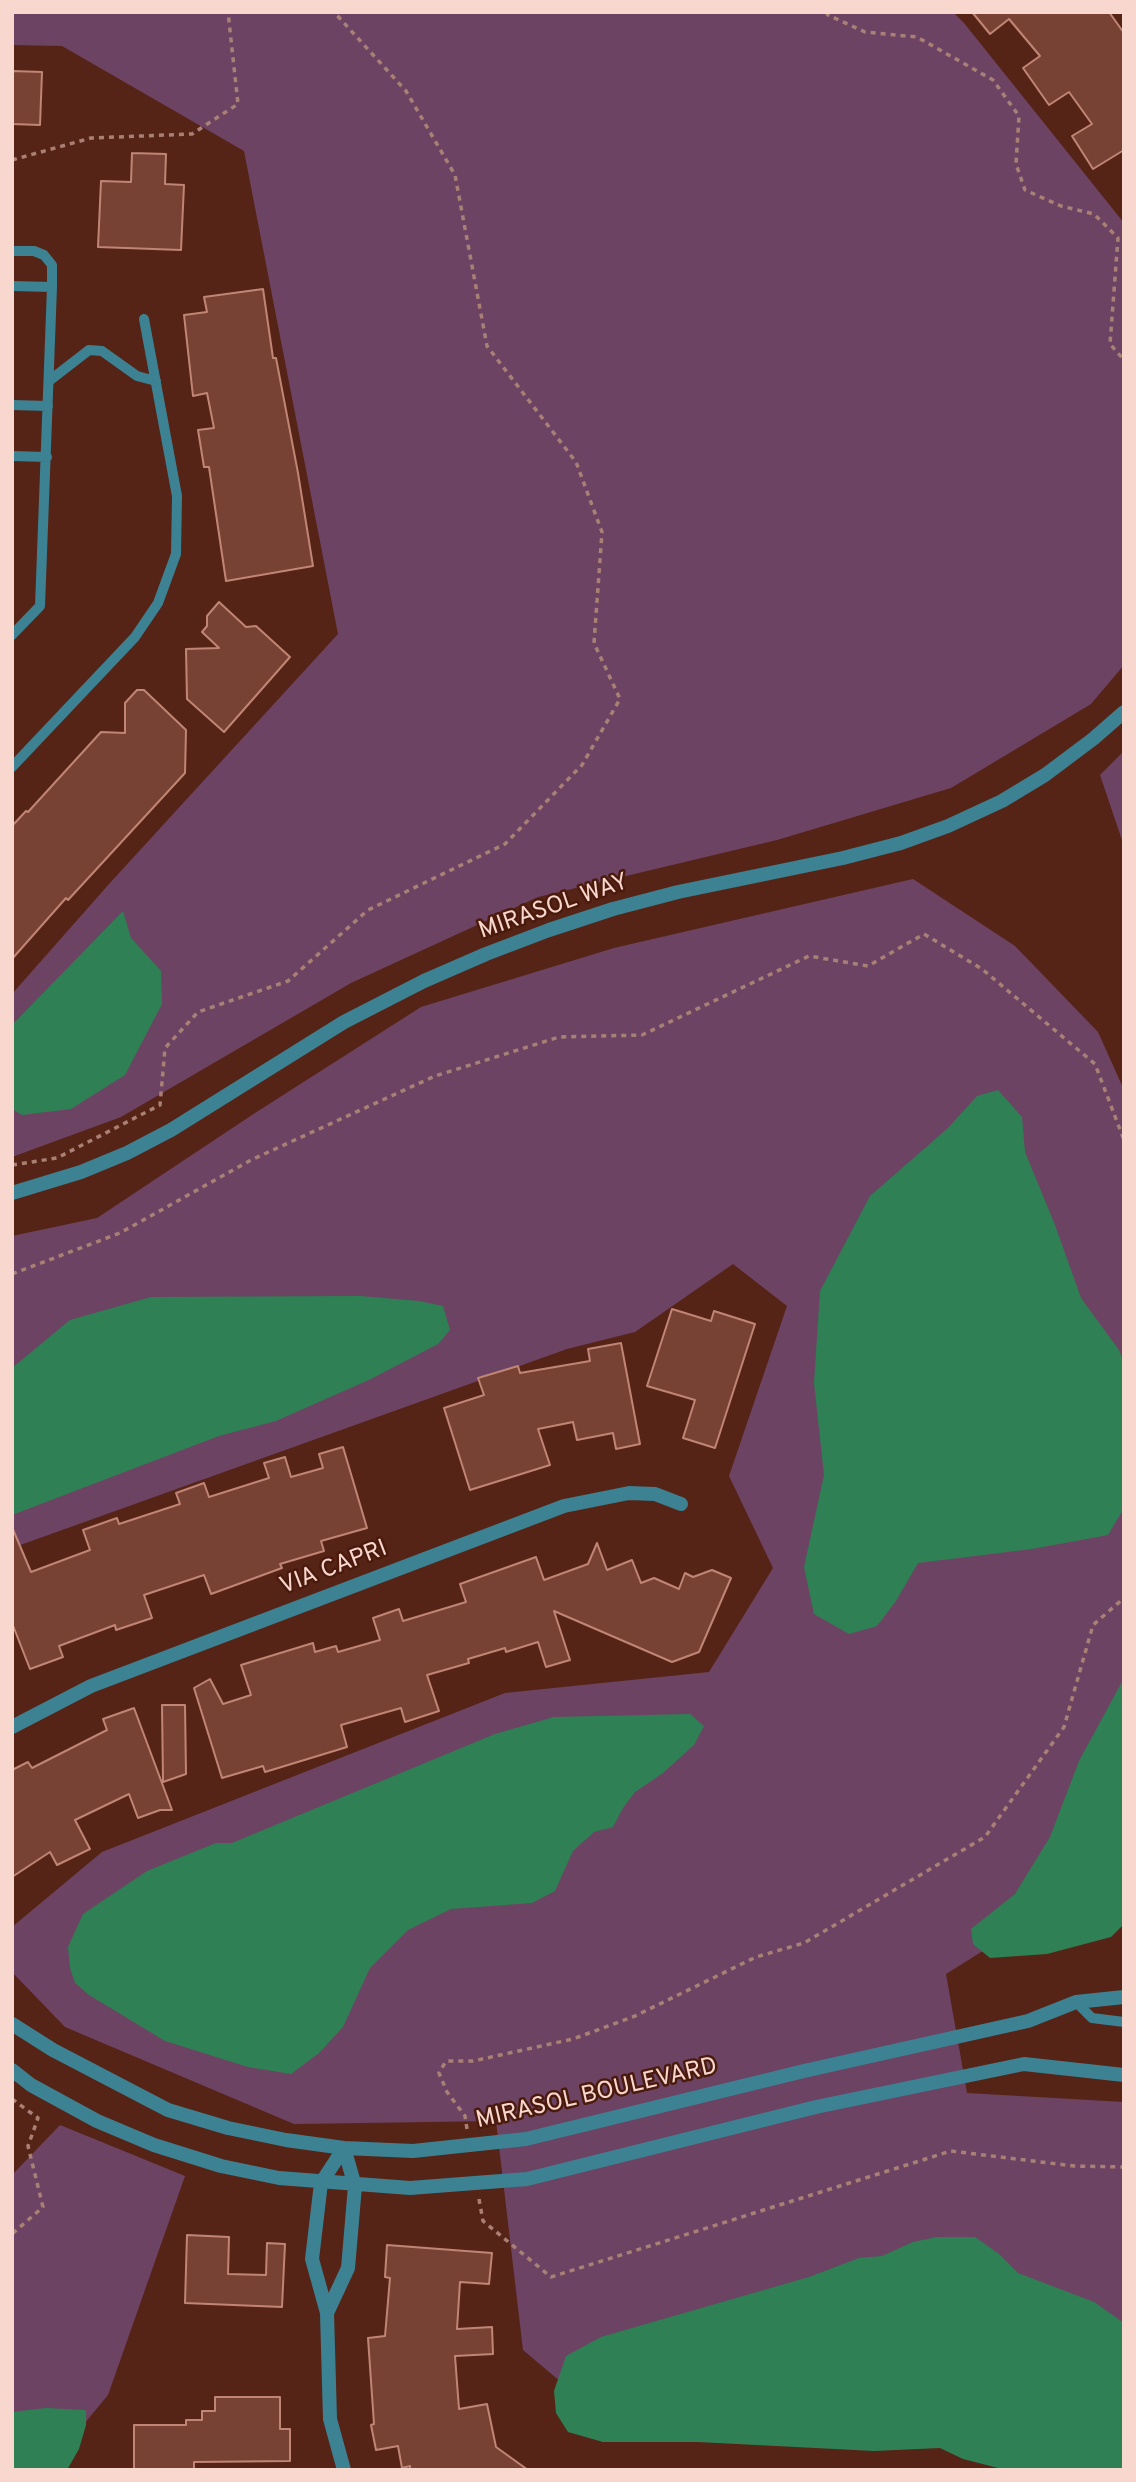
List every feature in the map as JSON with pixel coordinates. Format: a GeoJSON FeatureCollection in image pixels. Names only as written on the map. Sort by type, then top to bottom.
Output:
{"type":"FeatureCollection","features":[{"type":"Feature","properties":{"kind":"street","name":"MIRASOL WAY"},"geometry":{"type":"LineString","coordinates":[[12,1194],[81,1172],[127,1153],[172,1130],[344,1022],[424,981],[486,954],[613,909],[678,892],[843,858],[901,843],[948,826],[1002,801],[1045,775],[1124,712]]}},
{"type":"Feature","properties":{"kind":"street","name":"VIA CAPRI"},"geometry":{"type":"LineString","coordinates":[[12,1727],[91,1686],[564,1506],[629,1493],[655,1494],[681,1504]]}},
{"type":"Feature","properties":{"kind":"street","name":"MIRASOL BOULEVARD"},"geometry":{"type":"LineString","coordinates":[[12,2024],[53,2050],[168,2110],[228,2129],[344,2148],[413,2151],[526,2139],[804,2071],[1028,2021],[1076,2002],[1124,1997]]}},
{"type":"Feature","properties":{"kind":"street"},"geometry":{"type":"LineString","coordinates":[[12,2070],[31,2085],[97,2121],[154,2145],[222,2166],[279,2178],[321,2183],[410,2188],[527,2179],[816,2107],[1024,2064],[1124,2075]]}},
{"type":"Feature","properties":{"kind":"street"},"geometry":{"type":"LineString","coordinates":[[344,2148],[321,2183],[312,2259],[327,2313],[330,2419],[344,2470]]}},
{"type":"Feature","properties":{"kind":"street"},"geometry":{"type":"LineString","coordinates":[[327,2313],[348,2268],[355,2186],[344,2148]]}},
{"type":"Feature","properties":{"kind":"lane"},"geometry":{"type":"LineString","coordinates":[[12,251],[34,251],[44,255],[51,265],[52,286],[40,606],[12,635]]}},
{"type":"Feature","properties":{"kind":"lane"},"geometry":{"type":"LineString","coordinates":[[12,286],[52,286]]}},
{"type":"Feature","properties":{"kind":"lane"},"geometry":{"type":"LineString","coordinates":[[12,767],[135,637],[158,603],[176,554],[177,496],[144,319]]}},
{"type":"Feature","properties":{"kind":"lane"},"geometry":{"type":"LineString","coordinates":[[49,381],[89,350],[102,351],[137,376],[156,381]]}},
{"type":"Feature","properties":{"kind":"lane"},"geometry":{"type":"LineString","coordinates":[[12,405],[48,406]]}},
{"type":"Feature","properties":{"kind":"lane"},"geometry":{"type":"LineString","coordinates":[[12,456],[47,457]]}},
{"type":"Feature","properties":{"kind":"lane"},"geometry":{"type":"LineString","coordinates":[[1076,2002],[1092,2018],[1124,2022]]}},
{"type":"Feature","properties":{"kind":"path"},"geometry":{"type":"LineString","coordinates":[[12,160],[91,138],[192,135],[238,104],[228,12]]}},
{"type":"Feature","properties":{"kind":"path"},"geometry":{"type":"LineString","coordinates":[[12,1165],[57,1158],[160,1105],[165,1048],[198,1012],[288,981],[368,910],[505,844],[582,765],[620,699],[594,643],[602,532],[576,462],[487,346],[455,175],[406,91],[334,12]]}},
{"type":"Feature","properties":{"kind":"path"},"geometry":{"type":"LineString","coordinates":[[826,12],[865,32],[917,37],[993,80],[1019,117],[1016,164],[1025,190],[1061,206],[1094,214],[1118,238],[1110,344],[1124,360]]}},
{"type":"Feature","properties":{"kind":"path"},"geometry":{"type":"LineString","coordinates":[[12,1274],[120,1233],[251,1160],[435,1076],[559,1037],[642,1035],[809,956],[868,966],[924,934],[982,969],[1095,1065],[1124,1140]]}},
{"type":"Feature","properties":{"kind":"path"},"geometry":{"type":"LineString","coordinates":[[469,2147],[465,2116],[447,2092],[439,2073],[446,2061],[473,2061],[573,2039],[635,2016],[757,1957],[804,1943],[985,1837],[1064,1727],[1093,1625],[1124,1598]]}},
{"type":"Feature","properties":{"kind":"path"},"geometry":{"type":"LineString","coordinates":[[12,2099],[38,2118],[28,2146],[43,2207],[12,2234]]}},
{"type":"Feature","properties":{"kind":"path"},"geometry":{"type":"LineString","coordinates":[[477,2184],[483,2221],[551,2277],[951,2151],[1074,2166],[1124,2167]]}},
{"type":"Feature","properties":{"kind":"shaded area"},"geometry":{"type":"Polygon","coordinates":[[[12,12],[953,12],[1124,223],[1124,665],[1091,704],[951,788],[777,840],[538,897],[351,983],[121,1117],[12,1157],[12,994],[338,634],[244,151],[62,46],[12,45],[12,12]]]}},
{"type":"Feature","properties":{"kind":"shaded area"},"geometry":{"type":"Polygon","coordinates":[[[1124,751],[1124,846],[1100,775],[1124,751]]]}},
{"type":"Feature","properties":{"kind":"shaded area"},"geometry":{"type":"Polygon","coordinates":[[[913,879],[1015,946],[1098,1032],[1124,1090],[1124,1710],[1018,1929],[946,1974],[967,2093],[1124,2102],[1124,2421],[580,2398],[523,2350],[496,2121],[294,2124],[65,2027],[12,1972],[12,1927],[102,1852],[505,1693],[709,1672],[773,1568],[729,1476],[787,1306],[733,1264],[635,1332],[567,1349],[12,1548],[12,1236],[97,1218],[421,1007],[614,948],[913,879]]]}},
{"type":"Feature","properties":{"kind":"shaded area"},"geometry":{"type":"Polygon","coordinates":[[[123,911],[131,938],[161,971],[162,1004],[125,1075],[71,1109],[22,1115],[12,1109],[12,1025],[123,911]]]}},
{"type":"Feature","properties":{"kind":"shaded area"},"geometry":{"type":"Polygon","coordinates":[[[998,1090],[1022,1117],[1025,1152],[1081,1298],[1119,1350],[1124,1363],[1124,1508],[1108,1535],[1032,1549],[918,1563],[896,1601],[877,1626],[849,1634],[814,1614],[804,1567],[824,1475],[814,1383],[820,1291],[870,1196],[948,1128],[977,1096],[998,1090]]]}},
{"type":"Feature","properties":{"kind":"shaded area"},"geometry":{"type":"Polygon","coordinates":[[[360,1296],[443,1306],[450,1330],[438,1344],[371,1379],[276,1421],[219,1436],[12,1515],[12,1368],[70,1320],[151,1297],[360,1296]]]}},
{"type":"Feature","properties":{"kind":"shaded area"},"geometry":{"type":"Polygon","coordinates":[[[1124,1678],[1124,1924],[1111,1937],[1047,1954],[990,1958],[973,1944],[971,1929],[1015,1894],[1050,1837],[1079,1761],[1124,1678]]]}},
{"type":"Feature","properties":{"kind":"shaded area"},"geometry":{"type":"Polygon","coordinates":[[[690,1714],[704,1726],[694,1745],[663,1773],[635,1792],[613,1827],[594,1832],[573,1851],[555,1891],[532,1903],[451,1909],[408,1930],[370,1968],[343,2027],[319,2053],[291,2074],[248,2067],[165,2041],[89,1995],[75,1983],[68,1947],[83,1914],[147,1871],[216,1843],[232,1843],[495,1734],[554,1717],[690,1714]]]}},
{"type":"Feature","properties":{"kind":"shaded area"},"geometry":{"type":"Polygon","coordinates":[[[60,2125],[185,2176],[108,2395],[46,2470],[12,2470],[12,2175],[60,2125]]]}},
{"type":"Feature","properties":{"kind":"shaded area"},"geometry":{"type":"Polygon","coordinates":[[[937,2237],[975,2237],[999,2254],[1018,2273],[1094,2302],[1124,2323],[1124,2470],[1006,2470],[963,2459],[940,2448],[874,2451],[698,2442],[603,2442],[568,2432],[556,2413],[554,2391],[566,2356],[601,2337],[809,2277],[859,2258],[882,2256],[913,2242],[937,2237]]]}},
{"type":"Feature","properties":{"kind":"shaded area"},"geometry":{"type":"Polygon","coordinates":[[[46,2408],[86,2410],[86,2425],[79,2449],[67,2470],[12,2470],[12,2412],[46,2408]]]}},
{"type":"Feature","properties":{"kind":"building"},"geometry":{"type":"Polygon","coordinates":[[[972,12],[1109,12],[1124,33],[1124,150],[1093,169],[1072,136],[1092,124],[1069,92],[1049,105],[1023,68],[1040,56],[1009,19],[990,34],[972,12]]]}},
{"type":"Feature","properties":{"kind":"building"},"geometry":{"type":"Polygon","coordinates":[[[12,71],[42,72],[40,125],[12,124],[12,71]]]}},
{"type":"Feature","properties":{"kind":"building"},"geometry":{"type":"Polygon","coordinates":[[[132,153],[166,154],[165,184],[184,185],[181,250],[98,247],[101,181],[131,182],[132,153]]]}},
{"type":"Feature","properties":{"kind":"building"},"geometry":{"type":"Polygon","coordinates":[[[263,289],[273,358],[276,358],[313,566],[226,581],[209,467],[204,467],[198,430],[214,428],[207,393],[193,396],[184,315],[207,312],[204,297],[263,289]]]}},
{"type":"Feature","properties":{"kind":"building"},"geometry":{"type":"Polygon","coordinates":[[[219,602],[246,627],[256,626],[290,657],[224,732],[187,699],[186,649],[219,648],[202,632],[207,626],[207,616],[219,602]]]}},
{"type":"Feature","properties":{"kind":"building"},"geometry":{"type":"Polygon","coordinates":[[[137,690],[144,690],[186,730],[185,773],[12,959],[12,826],[101,732],[125,733],[125,703],[137,690]]]}},
{"type":"Feature","properties":{"kind":"building"},"geometry":{"type":"Polygon","coordinates":[[[672,1309],[711,1321],[714,1311],[755,1324],[715,1448],[683,1438],[695,1400],[647,1386],[672,1309]]]}},
{"type":"Feature","properties":{"kind":"building"},"geometry":{"type":"Polygon","coordinates":[[[621,1343],[640,1444],[616,1449],[613,1433],[577,1440],[573,1422],[538,1429],[550,1465],[470,1490],[444,1408],[484,1395],[478,1378],[518,1366],[520,1373],[590,1361],[588,1349],[621,1343]]]}},
{"type":"Feature","properties":{"kind":"building"},"geometry":{"type":"Polygon","coordinates":[[[343,1447],[367,1528],[321,1541],[324,1551],[280,1564],[282,1568],[211,1594],[204,1575],[144,1595],[152,1618],[116,1630],[115,1625],[59,1646],[63,1657],[30,1669],[12,1623],[12,1527],[31,1572],[90,1550],[83,1530],[117,1518],[119,1524],[180,1504],[176,1493],[204,1483],[209,1497],[269,1478],[264,1463],[285,1457],[291,1477],[323,1468],[319,1454],[343,1447]]]}},
{"type":"Feature","properties":{"kind":"building"},"geometry":{"type":"Polygon","coordinates":[[[597,1543],[607,1570],[632,1560],[641,1583],[654,1578],[679,1589],[685,1573],[693,1577],[712,1570],[731,1578],[699,1652],[672,1662],[554,1611],[570,1660],[546,1667],[538,1642],[506,1652],[505,1648],[468,1659],[469,1663],[427,1675],[439,1711],[405,1722],[401,1708],[341,1725],[347,1747],[265,1772],[263,1766],[222,1778],[194,1688],[210,1679],[223,1704],[251,1695],[241,1665],[313,1643],[315,1652],[336,1646],[338,1652],[380,1640],[373,1618],[399,1609],[403,1621],[466,1602],[460,1584],[536,1557],[544,1580],[588,1564],[597,1543]]]}},
{"type":"Feature","properties":{"kind":"building"},"geometry":{"type":"Polygon","coordinates":[[[162,1705],[185,1705],[186,1774],[163,1782],[162,1705]]]}},
{"type":"Feature","properties":{"kind":"building"},"geometry":{"type":"Polygon","coordinates":[[[134,1708],[172,1810],[160,1810],[138,1818],[129,1794],[75,1820],[90,1849],[57,1865],[50,1852],[12,1877],[12,1770],[28,1762],[32,1768],[107,1730],[103,1719],[134,1708]]]}},
{"type":"Feature","properties":{"kind":"building"},"geometry":{"type":"Polygon","coordinates":[[[187,2235],[229,2237],[228,2274],[266,2275],[267,2243],[285,2244],[282,2307],[185,2303],[187,2235]]]}},
{"type":"Feature","properties":{"kind":"building"},"geometry":{"type":"Polygon","coordinates":[[[387,2245],[492,2253],[489,2284],[460,2282],[457,2329],[492,2327],[493,2354],[455,2356],[459,2409],[487,2404],[496,2447],[528,2470],[410,2470],[410,2466],[402,2468],[398,2446],[376,2450],[371,2425],[374,2424],[368,2338],[385,2336],[390,2278],[385,2277],[387,2245]]]}},
{"type":"Feature","properties":{"kind":"building"},"geometry":{"type":"Polygon","coordinates":[[[215,2397],[280,2397],[280,2429],[290,2429],[290,2461],[194,2462],[194,2470],[134,2470],[134,2425],[186,2425],[186,2420],[202,2420],[202,2411],[215,2411],[215,2397]]]}}]}
